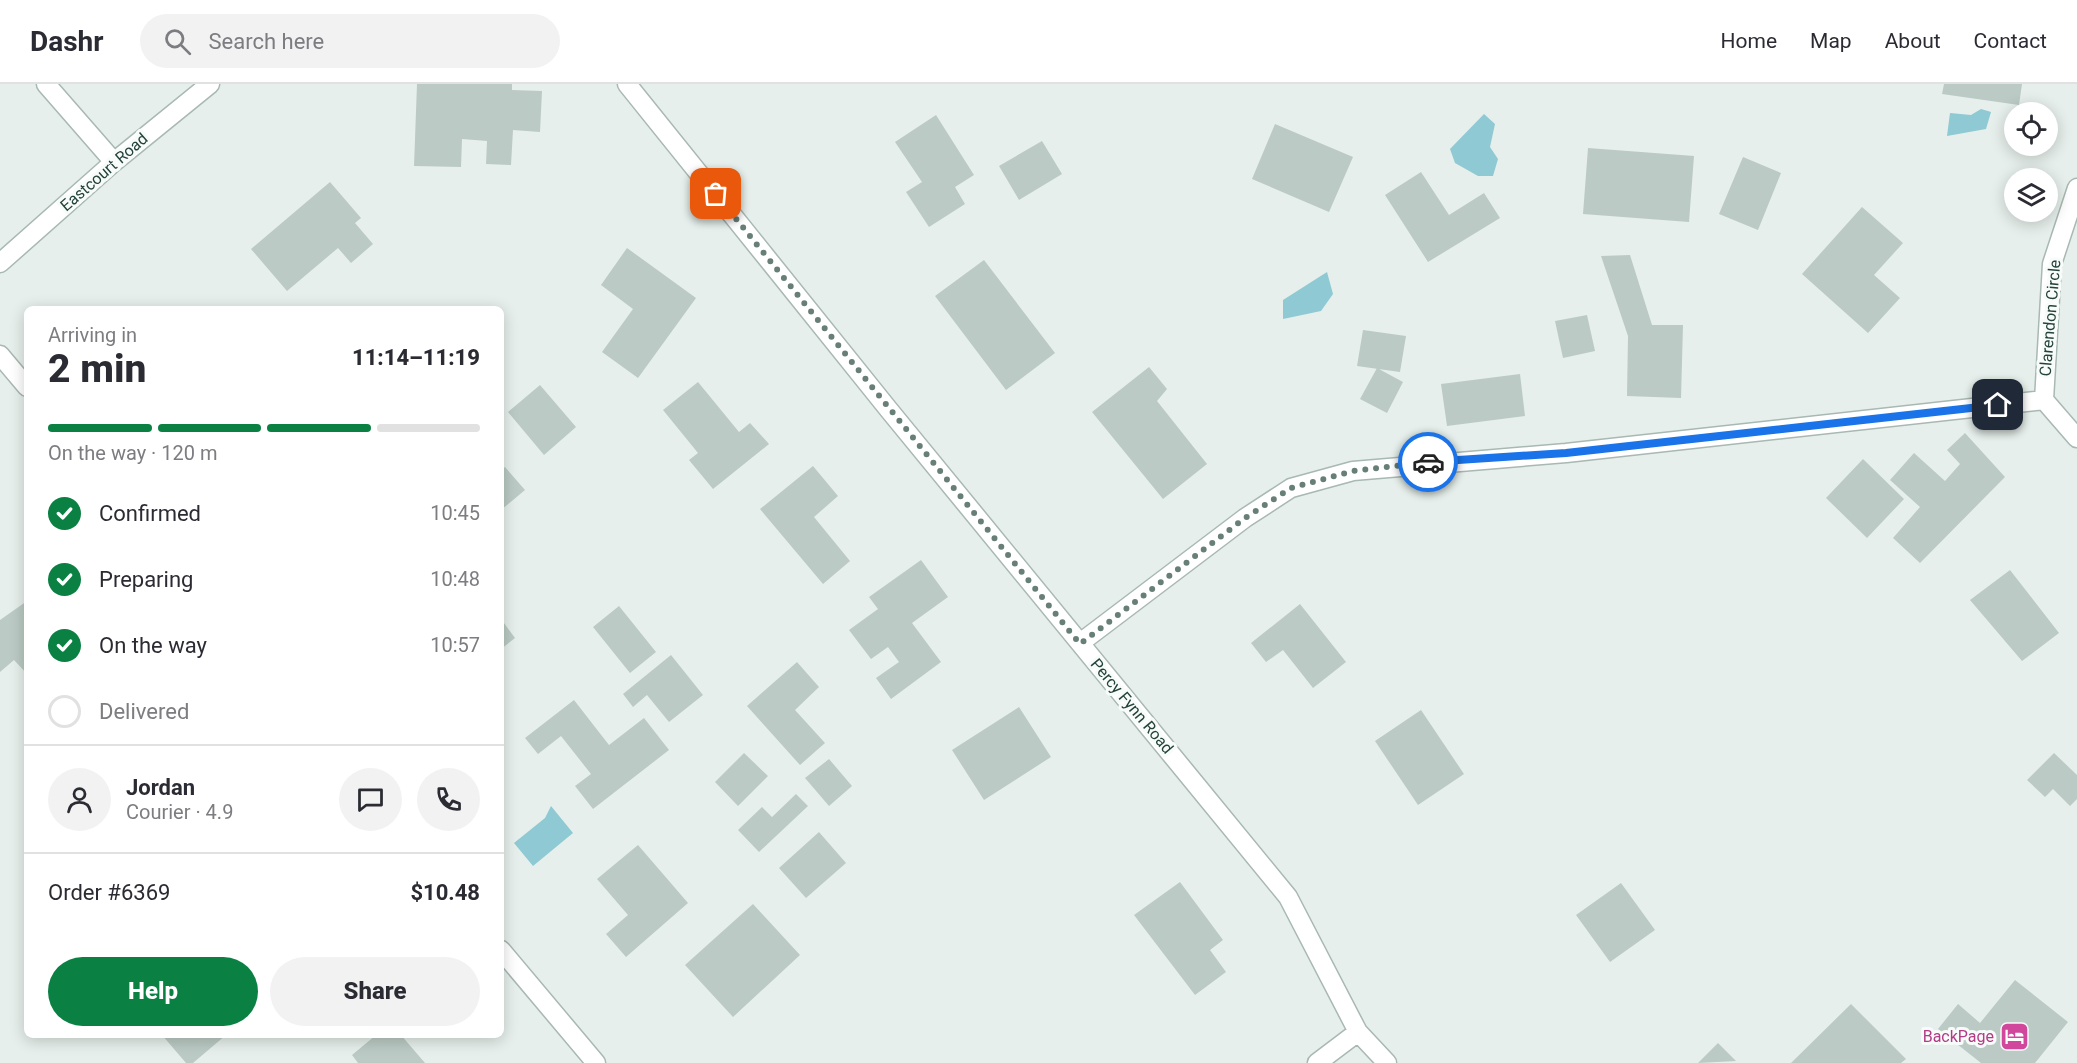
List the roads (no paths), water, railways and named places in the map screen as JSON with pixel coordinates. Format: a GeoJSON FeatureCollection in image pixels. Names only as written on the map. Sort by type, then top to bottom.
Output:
{"type":"FeatureCollection","features":[{"type":"Feature","properties":{"kind":"street"},"geometry":{"type":"LineString","coordinates":[[46,84],[114,162]]}},
{"type":"Feature","properties":{"kind":"street","name":"Eastcourt Road"},"geometry":{"type":"LineString","coordinates":[[0,263],[114,162],[210,84]]}},
{"type":"Feature","properties":{"kind":"street","name":"Percy Fynn Road"},"geometry":{"type":"LineString","coordinates":[[627,84],[1288,897],[1358,1032],[1387,1063]]}},
{"type":"Feature","properties":{"kind":"street","name":"Clarendon Circle"},"geometry":{"type":"LineString","coordinates":[[2077,188],[2072,196],[2052,264],[2044,400],[2077,438]]}},
{"type":"Feature","properties":{"kind":"street"},"geometry":{"type":"LineString","coordinates":[[0,355],[24,383]]}},
{"type":"Feature","properties":{"kind":"street"},"geometry":{"type":"LineString","coordinates":[[1080,644],[1245,518],[1291,488],[1353,471],[1566,453],[2044,400]]}},
{"type":"Feature","properties":{"kind":"street"},"geometry":{"type":"LineString","coordinates":[[504,954],[596,1063]]}},
{"type":"Feature","properties":{"kind":"street"},"geometry":{"type":"LineString","coordinates":[[1317,1063],[1358,1032]]}},
{"type":"Feature","properties":{"kind":"water"},"geometry":{"type":"Polygon","coordinates":[[[1981,109],[1991,112],[1986,129],[1947,136],[1950,113],[1971,115],[1981,109]]]}},
{"type":"Feature","properties":{"kind":"water"},"geometry":{"type":"Polygon","coordinates":[[[1484,114],[1495,124],[1490,147],[1498,159],[1493,176],[1478,176],[1455,163],[1450,149],[1484,114]]]}},
{"type":"Feature","properties":{"kind":"water"},"geometry":{"type":"Polygon","coordinates":[[[1327,272],[1333,294],[1321,311],[1283,319],[1283,300],[1327,272]]]}},
{"type":"Feature","properties":{"kind":"water"},"geometry":{"type":"Polygon","coordinates":[[[551,806],[573,833],[533,866],[514,843],[545,818],[551,806]]]}},
{"type":"Feature","properties":{"kind":"place","name":"BackPage"},"geometry":{"type":"Point","coordinates":[2015,1036]}}]}
